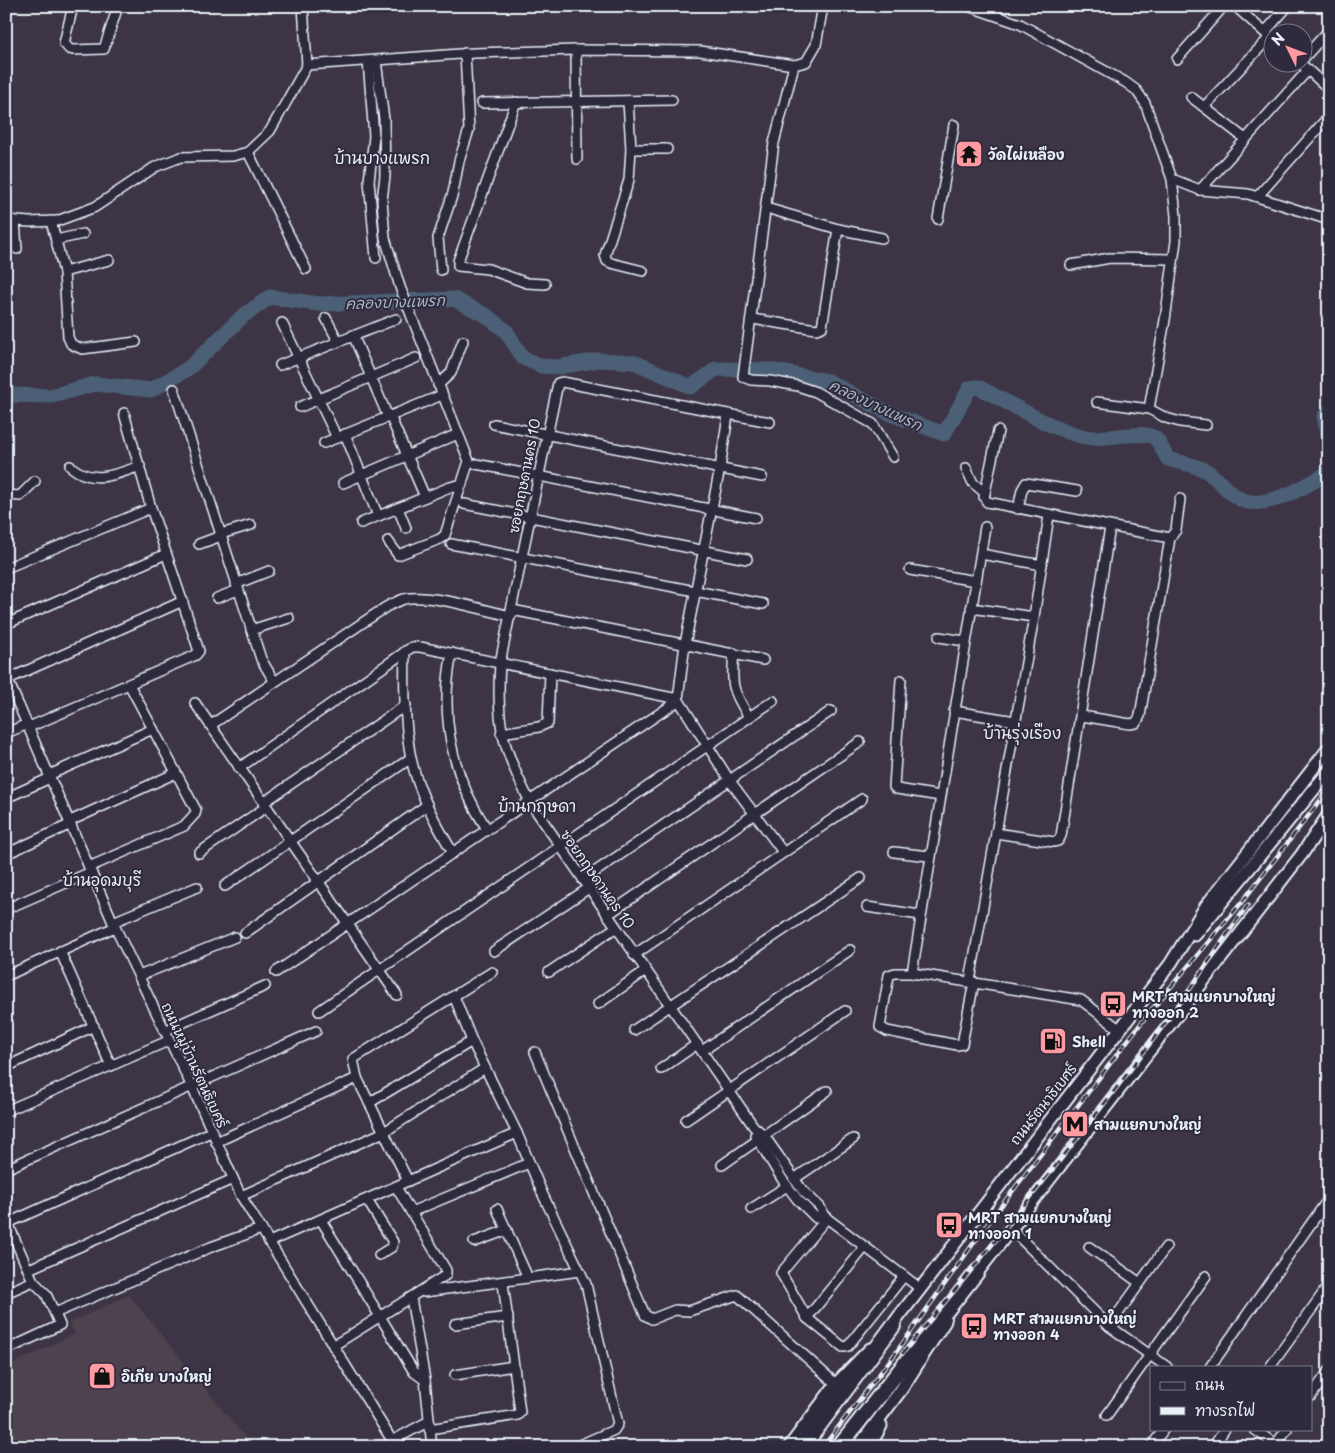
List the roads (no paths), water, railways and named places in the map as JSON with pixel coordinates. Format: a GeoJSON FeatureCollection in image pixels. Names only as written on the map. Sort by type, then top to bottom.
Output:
{"type":"FeatureCollection","features":[{"type":"Feature","properties":{"kind":"highway"},"geometry":{"type":"LineString","coordinates":[[839,1447],[977,1272]]}},
{"type":"Feature","properties":{"kind":"highway"},"geometry":{"type":"LineString","coordinates":[[803,1447],[893,1326]]}},
{"type":"Feature","properties":{"kind":"main road","name":"ถนนรัตนาธิเบศร์"},"geometry":{"type":"LineString","coordinates":[[789,1447],[836,1384],[893,1326],[1171,963],[1206,906],[1329,748]]}},
{"type":"Feature","properties":{"kind":"main road"},"geometry":{"type":"LineString","coordinates":[[1171,963],[1260,857],[1329,770]]}},
{"type":"Feature","properties":{"kind":"main road"},"geometry":{"type":"LineString","coordinates":[[868,1447],[901,1390],[977,1272],[1012,1230],[1302,854],[1329,814]]}},
{"type":"Feature","properties":{"kind":"main road"},"geometry":{"type":"LineString","coordinates":[[1302,854],[1329,829]]}},
{"type":"Feature","properties":{"kind":"main road"},"geometry":{"type":"LineString","coordinates":[[858,1447],[901,1390]]}},
{"type":"Feature","properties":{"kind":"street"},"geometry":{"type":"LineString","coordinates":[[74,6],[64,43],[65,46],[73,50],[104,49],[118,6]]}},
{"type":"Feature","properties":{"kind":"street"},"geometry":{"type":"LineString","coordinates":[[17,249],[11,220],[52,222],[77,215],[95,207],[154,167],[181,158],[233,156],[248,152],[270,130],[306,65],[303,6]]}},
{"type":"Feature","properties":{"kind":"street"},"geometry":{"type":"LineString","coordinates":[[306,65],[465,53],[576,50],[700,51],[794,65],[806,62],[816,45],[823,6]]}},
{"type":"Feature","properties":{"kind":"street"},"geometry":{"type":"LineString","coordinates":[[968,6],[1020,24],[1136,90],[1145,103],[1172,179],[1176,216],[1173,259],[1165,320],[1149,409]]}},
{"type":"Feature","properties":{"kind":"street"},"geometry":{"type":"LineString","coordinates":[[1177,59],[1224,6]]}},
{"type":"Feature","properties":{"kind":"street"},"geometry":{"type":"LineString","coordinates":[[1235,6],[1262,30]]}},
{"type":"Feature","properties":{"kind":"street"},"geometry":{"type":"LineString","coordinates":[[1278,22],[1288,6]]}},
{"type":"Feature","properties":{"kind":"street"},"geometry":{"type":"LineString","coordinates":[[1312,49],[1329,30]]}},
{"type":"Feature","properties":{"kind":"street"},"geometry":{"type":"LineString","coordinates":[[1204,107],[1262,44]]}},
{"type":"Feature","properties":{"kind":"street"},"geometry":{"type":"LineString","coordinates":[[576,50],[577,159]]}},
{"type":"Feature","properties":{"kind":"street"},"geometry":{"type":"LineString","coordinates":[[441,270],[438,238],[453,193],[459,161],[469,130],[465,53]]}},
{"type":"Feature","properties":{"kind":"street"},"geometry":{"type":"LineString","coordinates":[[372,61],[374,136],[369,181],[376,258]]}},
{"type":"Feature","properties":{"kind":"street"},"geometry":{"type":"LineString","coordinates":[[372,61],[384,119],[385,176],[382,200],[385,238],[400,287],[469,461],[448,532],[440,539],[398,555],[388,541]]}},
{"type":"Feature","properties":{"kind":"street"},"geometry":{"type":"LineString","coordinates":[[794,65],[774,143],[743,377],[751,380],[798,386],[816,392],[873,424],[894,457]]}},
{"type":"Feature","properties":{"kind":"street"},"geometry":{"type":"LineString","coordinates":[[1200,190],[1244,138],[1306,72]]}},
{"type":"Feature","properties":{"kind":"street"},"geometry":{"type":"LineString","coordinates":[[1310,72],[1329,89]]}},
{"type":"Feature","properties":{"kind":"street"},"geometry":{"type":"LineString","coordinates":[[1191,97],[1244,138]]}},
{"type":"Feature","properties":{"kind":"street"},"geometry":{"type":"LineString","coordinates":[[482,103],[672,100]]}},
{"type":"Feature","properties":{"kind":"street"},"geometry":{"type":"LineString","coordinates":[[628,101],[631,149],[629,180],[605,255],[607,261],[611,263],[642,271]]}},
{"type":"Feature","properties":{"kind":"street"},"geometry":{"type":"LineString","coordinates":[[516,102],[458,261],[458,266],[488,269],[527,283],[546,284]]}},
{"type":"Feature","properties":{"kind":"street"},"geometry":{"type":"LineString","coordinates":[[1258,196],[1329,116]]}},
{"type":"Feature","properties":{"kind":"street"},"geometry":{"type":"LineString","coordinates":[[938,219],[954,125]]}},
{"type":"Feature","properties":{"kind":"street"},"geometry":{"type":"LineString","coordinates":[[631,149],[667,149]]}},
{"type":"Feature","properties":{"kind":"street"},"geometry":{"type":"LineString","coordinates":[[248,152],[306,268]]}},
{"type":"Feature","properties":{"kind":"street"},"geometry":{"type":"LineString","coordinates":[[1172,179],[1200,190],[1258,196],[1329,220]]}},
{"type":"Feature","properties":{"kind":"street"},"geometry":{"type":"LineString","coordinates":[[766,208],[838,229],[882,238]]}},
{"type":"Feature","properties":{"kind":"street"},"geometry":{"type":"LineString","coordinates":[[52,222],[64,272],[68,337],[71,344],[82,349],[136,342]]}},
{"type":"Feature","properties":{"kind":"street"},"geometry":{"type":"LineString","coordinates":[[752,319],[816,329],[822,327],[838,229]]}},
{"type":"Feature","properties":{"kind":"street"},"geometry":{"type":"LineString","coordinates":[[56,240],[83,234]]}},
{"type":"Feature","properties":{"kind":"street"},"geometry":{"type":"LineString","coordinates":[[1071,265],[1110,258],[1173,259]]}},
{"type":"Feature","properties":{"kind":"street"},"geometry":{"type":"LineString","coordinates":[[64,272],[109,260]]}},
{"type":"Feature","properties":{"kind":"street"},"geometry":{"type":"LineString","coordinates":[[326,318],[338,341]]}},
{"type":"Feature","properties":{"kind":"street"},"geometry":{"type":"LineString","coordinates":[[280,365],[396,319]]}},
{"type":"Feature","properties":{"kind":"street"},"geometry":{"type":"LineString","coordinates":[[282,324],[318,397],[363,475],[378,516]]}},
{"type":"Feature","properties":{"kind":"street"},"geometry":{"type":"LineString","coordinates":[[354,335],[425,497]]}},
{"type":"Feature","properties":{"kind":"street"},"geometry":{"type":"LineString","coordinates":[[438,385],[451,373],[463,340]]}},
{"type":"Feature","properties":{"kind":"street"},"geometry":{"type":"LineString","coordinates":[[300,407],[318,397],[416,358]]}},
{"type":"Feature","properties":{"kind":"street","name":"ซอยกฤษดานคร 10"},"geometry":{"type":"LineString","coordinates":[[728,415],[562,382],[558,383],[546,435],[512,613],[500,663],[498,703],[501,733],[513,768],[530,802],[559,847],[754,1127],[787,1186],[816,1218],[826,1217]]}},
{"type":"Feature","properties":{"kind":"street"},"geometry":{"type":"LineString","coordinates":[[174,389],[261,659],[274,681]]}},
{"type":"Feature","properties":{"kind":"street"},"geometry":{"type":"LineString","coordinates":[[324,443],[442,394]]}},
{"type":"Feature","properties":{"kind":"street"},"geometry":{"type":"LineString","coordinates":[[1097,402],[1149,409],[1166,418],[1180,422],[1206,425]]}},
{"type":"Feature","properties":{"kind":"street"},"geometry":{"type":"LineString","coordinates":[[6,734],[130,686],[196,655],[200,651],[151,508],[124,413]]}},
{"type":"Feature","properties":{"kind":"street"},"geometry":{"type":"LineString","coordinates":[[770,422],[728,415],[720,468],[685,644],[678,700],[730,781],[783,852]]}},
{"type":"Feature","properties":{"kind":"street"},"geometry":{"type":"LineString","coordinates":[[494,424],[762,477]]}},
{"type":"Feature","properties":{"kind":"street"},"geometry":{"type":"LineString","coordinates":[[998,431],[985,493],[987,502],[1170,538]]}},
{"type":"Feature","properties":{"kind":"street"},"geometry":{"type":"LineString","coordinates":[[343,483],[458,434]]}},
{"type":"Feature","properties":{"kind":"street"},"geometry":{"type":"LineString","coordinates":[[476,464],[756,518]]}},
{"type":"Feature","properties":{"kind":"street"},"geometry":{"type":"LineString","coordinates":[[70,466],[85,477],[93,477],[116,474],[140,466]]}},
{"type":"Feature","properties":{"kind":"street"},"geometry":{"type":"LineString","coordinates":[[966,468],[972,483],[985,493]]}},
{"type":"Feature","properties":{"kind":"street"},"geometry":{"type":"LineString","coordinates":[[6,495],[20,496],[35,480]]}},
{"type":"Feature","properties":{"kind":"street"},"geometry":{"type":"LineString","coordinates":[[1018,509],[1022,490],[1026,483],[1078,491]]}},
{"type":"Feature","properties":{"kind":"street"},"geometry":{"type":"LineString","coordinates":[[361,523],[462,484]]}},
{"type":"Feature","properties":{"kind":"street"},"geometry":{"type":"LineString","coordinates":[[1082,716],[1130,724],[1136,723],[1140,716],[1170,538],[1176,530],[1180,499]]}},
{"type":"Feature","properties":{"kind":"street"},"geometry":{"type":"LineString","coordinates":[[464,504],[747,559]]}},
{"type":"Feature","properties":{"kind":"street"},"geometry":{"type":"LineString","coordinates":[[6,568],[151,508]]}},
{"type":"Feature","properties":{"kind":"street"},"geometry":{"type":"LineString","coordinates":[[398,508],[406,528]]}},
{"type":"Feature","properties":{"kind":"street"},"geometry":{"type":"LineString","coordinates":[[1049,515],[1034,617],[972,981],[964,1040],[957,1045],[887,1031],[880,1027],[889,975],[894,973],[912,973],[972,981],[1085,1001],[1119,1029]]}},
{"type":"Feature","properties":{"kind":"street"},"geometry":{"type":"LineString","coordinates":[[199,544],[251,525]]}},
{"type":"Feature","properties":{"kind":"street"},"geometry":{"type":"LineString","coordinates":[[912,973],[929,856],[985,527]]}},
{"type":"Feature","properties":{"kind":"street"},"geometry":{"type":"LineString","coordinates":[[996,833],[1054,842],[1058,841],[1061,836],[1082,716],[1110,527]]}},
{"type":"Feature","properties":{"kind":"street"},"geometry":{"type":"LineString","coordinates":[[451,544],[523,556],[763,604]]}},
{"type":"Feature","properties":{"kind":"street"},"geometry":{"type":"LineString","coordinates":[[6,624],[166,554]]}},
{"type":"Feature","properties":{"kind":"street"},"geometry":{"type":"LineString","coordinates":[[981,554],[1042,565]]}},
{"type":"Feature","properties":{"kind":"street"},"geometry":{"type":"LineString","coordinates":[[910,570],[976,582]]}},
{"type":"Feature","properties":{"kind":"street"},"geometry":{"type":"LineString","coordinates":[[217,598],[270,571]]}},
{"type":"Feature","properties":{"kind":"street"},"geometry":{"type":"LineString","coordinates":[[211,726],[274,681],[386,607],[402,599],[432,599],[734,653],[762,660]]}},
{"type":"Feature","properties":{"kind":"street"},"geometry":{"type":"LineString","coordinates":[[7,679],[183,601]]}},
{"type":"Feature","properties":{"kind":"street"},"geometry":{"type":"LineString","coordinates":[[971,608],[1034,617]]}},
{"type":"Feature","properties":{"kind":"street"},"geometry":{"type":"LineString","coordinates":[[252,630],[289,618]]}},
{"type":"Feature","properties":{"kind":"street"},"geometry":{"type":"LineString","coordinates":[[939,637],[965,641]]}},
{"type":"Feature","properties":{"kind":"street"},"geometry":{"type":"LineString","coordinates":[[239,768],[405,651],[420,647],[678,700]]}},
{"type":"Feature","properties":{"kind":"street"},"geometry":{"type":"LineString","coordinates":[[405,651],[406,705],[411,758],[427,805],[453,853]]}},
{"type":"Feature","properties":{"kind":"street"},"geometry":{"type":"LineString","coordinates":[[452,653],[448,686],[449,732],[452,753],[464,790],[487,829]]}},
{"type":"Feature","properties":{"kind":"street"},"geometry":{"type":"LineString","coordinates":[[734,653],[733,689],[748,717]]}},
{"type":"Feature","properties":{"kind":"street"},"geometry":{"type":"LineString","coordinates":[[501,733],[540,727],[548,723],[550,673]]}},
{"type":"Feature","properties":{"kind":"street","name":"ถนนหมู่บ้านรัตนธิเบศร์"},"geometry":{"type":"LineString","coordinates":[[7,679],[114,925],[168,1041],[192,1087],[232,1179],[260,1229],[270,1242],[394,1444]]}},
{"type":"Feature","properties":{"kind":"street"},"geometry":{"type":"LineString","coordinates":[[902,680],[894,787],[940,796]]}},
{"type":"Feature","properties":{"kind":"street"},"geometry":{"type":"LineString","coordinates":[[6,910],[184,826],[195,814],[196,806],[176,773],[130,686]]}},
{"type":"Feature","properties":{"kind":"street"},"geometry":{"type":"LineString","coordinates":[[276,972],[530,802],[678,700]]}},
{"type":"Feature","properties":{"kind":"street"},"geometry":{"type":"LineString","coordinates":[[319,1011],[773,701]]}},
{"type":"Feature","properties":{"kind":"street"},"geometry":{"type":"LineString","coordinates":[[195,703],[397,995]]}},
{"type":"Feature","properties":{"kind":"street"},"geometry":{"type":"LineString","coordinates":[[199,853],[406,705]]}},
{"type":"Feature","properties":{"kind":"street"},"geometry":{"type":"LineString","coordinates":[[954,711],[1015,721]]}},
{"type":"Feature","properties":{"kind":"street"},"geometry":{"type":"LineString","coordinates":[[583,880],[831,712]]}},
{"type":"Feature","properties":{"kind":"street"},"geometry":{"type":"LineString","coordinates":[[6,798],[153,729]]}},
{"type":"Feature","properties":{"kind":"street"},"geometry":{"type":"LineString","coordinates":[[607,915],[860,742]]}},
{"type":"Feature","properties":{"kind":"street"},"geometry":{"type":"LineString","coordinates":[[225,886],[411,758]]}},
{"type":"Feature","properties":{"kind":"street"},"geometry":{"type":"LineString","coordinates":[[6,854],[176,773]]}},
{"type":"Feature","properties":{"kind":"street"},"geometry":{"type":"LineString","coordinates":[[634,955],[862,799]]}},
{"type":"Feature","properties":{"kind":"street"},"geometry":{"type":"LineString","coordinates":[[245,933],[427,805]]}},
{"type":"Feature","properties":{"kind":"street"},"geometry":{"type":"LineString","coordinates":[[894,852],[929,856]]}},
{"type":"Feature","properties":{"kind":"street"},"geometry":{"type":"LineString","coordinates":[[634,1030],[861,878]]}},
{"type":"Feature","properties":{"kind":"street"},"geometry":{"type":"LineString","coordinates":[[6,976],[197,887]]}},
{"type":"Feature","properties":{"kind":"street"},"geometry":{"type":"LineString","coordinates":[[494,951],[589,888]]}},
{"type":"Feature","properties":{"kind":"street"},"geometry":{"type":"LineString","coordinates":[[867,907],[920,916]]}},
{"type":"Feature","properties":{"kind":"street"},"geometry":{"type":"LineString","coordinates":[[549,972],[615,928]]}},
{"type":"Feature","properties":{"kind":"street"},"geometry":{"type":"LineString","coordinates":[[139,976],[235,937]]}},
{"type":"Feature","properties":{"kind":"street"},"geometry":{"type":"LineString","coordinates":[[661,1069],[699,1048],[850,950]]}},
{"type":"Feature","properties":{"kind":"street"},"geometry":{"type":"LineString","coordinates":[[60,951],[112,1066]]}},
{"type":"Feature","properties":{"kind":"street"},"geometry":{"type":"LineString","coordinates":[[598,1004],[645,971]]}},
{"type":"Feature","properties":{"kind":"street"},"geometry":{"type":"LineString","coordinates":[[408,1181],[357,1078],[352,1064],[356,1055],[492,972]]}},
{"type":"Feature","properties":{"kind":"street"},"geometry":{"type":"LineString","coordinates":[[164,1031],[264,986]]}},
{"type":"Feature","properties":{"kind":"street"},"geometry":{"type":"LineString","coordinates":[[454,996],[472,1041],[517,1133],[529,1163],[580,1271],[592,1311],[618,1424],[614,1430],[575,1447]]}},
{"type":"Feature","properties":{"kind":"street"},"geometry":{"type":"LineString","coordinates":[[686,1120],[845,1011]]}},
{"type":"Feature","properties":{"kind":"street"},"geometry":{"type":"LineString","coordinates":[[6,1068],[94,1026]]}},
{"type":"Feature","properties":{"kind":"street"},"geometry":{"type":"LineString","coordinates":[[6,1168],[316,1031]]}},
{"type":"Feature","properties":{"kind":"street"},"geometry":{"type":"LineString","coordinates":[[6,1111],[168,1041]]}},
{"type":"Feature","properties":{"kind":"street"},"geometry":{"type":"LineString","coordinates":[[369,1103],[472,1041]]}},
{"type":"Feature","properties":{"kind":"street"},"geometry":{"type":"LineString","coordinates":[[535,1052],[645,1315],[652,1318],[675,1310],[689,1312],[736,1295],[836,1384]]}},
{"type":"Feature","properties":{"kind":"street"},"geometry":{"type":"LineString","coordinates":[[241,1196],[384,1132],[486,1068]]}},
{"type":"Feature","properties":{"kind":"street"},"geometry":{"type":"LineString","coordinates":[[216,1142],[357,1078]]}},
{"type":"Feature","properties":{"kind":"street"},"geometry":{"type":"LineString","coordinates":[[722,1165],[759,1136],[827,1091]]}},
{"type":"Feature","properties":{"kind":"street"},"geometry":{"type":"LineString","coordinates":[[6,1350],[59,1327],[60,1324],[46,1294],[33,1281],[29,1269],[9,1236],[7,1221],[211,1132]]}},
{"type":"Feature","properties":{"kind":"street"},"geometry":{"type":"LineString","coordinates":[[270,1242],[517,1133]]}},
{"type":"Feature","properties":{"kind":"street","name":"ซอยกฤษดานคร 10"},"geometry":{"type":"LineString","coordinates":[[759,1136],[820,1207],[826,1217],[921,1289]]}},
{"type":"Feature","properties":{"kind":"street"},"geometry":{"type":"LineString","coordinates":[[794,1179],[853,1139]]}},
{"type":"Feature","properties":{"kind":"street"},"geometry":{"type":"LineString","coordinates":[[411,1212],[529,1163]]}},
{"type":"Feature","properties":{"kind":"street"},"geometry":{"type":"LineString","coordinates":[[29,1269],[232,1179]]}},
{"type":"Feature","properties":{"kind":"street"},"geometry":{"type":"LineString","coordinates":[[751,1209],[787,1186]]}},
{"type":"Feature","properties":{"kind":"street"},"geometry":{"type":"LineString","coordinates":[[334,1346],[444,1278],[447,1273],[396,1187]]}},
{"type":"Feature","properties":{"kind":"street"},"geometry":{"type":"LineString","coordinates":[[1211,1366],[1329,1198]]}},
{"type":"Feature","properties":{"kind":"street"},"geometry":{"type":"LineString","coordinates":[[366,1200],[393,1242],[392,1247],[379,1255]]}},
{"type":"Feature","properties":{"kind":"street"},"geometry":{"type":"LineString","coordinates":[[497,1209],[528,1278]]}},
{"type":"Feature","properties":{"kind":"street"},"geometry":{"type":"LineString","coordinates":[[826,1217],[781,1272],[807,1318],[844,1347],[847,1348],[904,1276]]}},
{"type":"Feature","properties":{"kind":"street"},"geometry":{"type":"LineString","coordinates":[[321,1220],[414,1372],[425,1380]]}},
{"type":"Feature","properties":{"kind":"street"},"geometry":{"type":"LineString","coordinates":[[55,1313],[211,1246],[260,1229]]}},
{"type":"Feature","properties":{"kind":"street"},"geometry":{"type":"LineString","coordinates":[[474,1242],[508,1230]]}},
{"type":"Feature","properties":{"kind":"street"},"geometry":{"type":"LineString","coordinates":[[1012,1230],[1109,1326],[1166,1366]]}},
{"type":"Feature","properties":{"kind":"street"},"geometry":{"type":"LineString","coordinates":[[807,1318],[864,1247]]}},
{"type":"Feature","properties":{"kind":"street"},"geometry":{"type":"LineString","coordinates":[[1089,1247],[1140,1283]]}},
{"type":"Feature","properties":{"kind":"street"},"geometry":{"type":"LineString","coordinates":[[1109,1326],[1166,1247]]}},
{"type":"Feature","properties":{"kind":"street"},"geometry":{"type":"LineString","coordinates":[[421,1292],[502,1283],[580,1271]]}},
{"type":"Feature","properties":{"kind":"street"},"geometry":{"type":"LineString","coordinates":[[1106,1415],[1206,1276]]}},
{"type":"Feature","properties":{"kind":"street"},"geometry":{"type":"LineString","coordinates":[[6,1293],[33,1281]]}},
{"type":"Feature","properties":{"kind":"street"},"geometry":{"type":"LineString","coordinates":[[394,1444],[429,1425],[518,1415],[514,1366],[502,1283]]}},
{"type":"Feature","properties":{"kind":"street"},"geometry":{"type":"LineString","coordinates":[[1271,1366],[1329,1285]]}},
{"type":"Feature","properties":{"kind":"street"},"geometry":{"type":"LineString","coordinates":[[411,1298],[425,1380],[432,1447]]}},
{"type":"Feature","properties":{"kind":"street"},"geometry":{"type":"LineString","coordinates":[[455,1324],[508,1317]]}},
{"type":"Feature","properties":{"kind":"street"},"geometry":{"type":"LineString","coordinates":[[455,1375],[514,1366]]}},
{"type":"Feature","properties":{"kind":"street"},"geometry":{"type":"LineString","coordinates":[[1312,1395],[1329,1371]]}},
{"type":"Feature","properties":{"kind":"street"},"geometry":{"type":"LineString","coordinates":[[1151,1447],[1163,1430]]}},
{"type":"Feature","properties":{"kind":"street"},"geometry":{"type":"LineString","coordinates":[[1213,1447],[1224,1430]]}},
{"type":"Feature","properties":{"kind":"street"},"geometry":{"type":"LineString","coordinates":[[1255,1430],[1276,1446],[1286,1430]]}},
{"type":"Feature","properties":{"kind":"waterway","name":"คลองบางแพรก"},"geometry":{"type":"LineString","coordinates":[[6,392],[13,395],[51,396],[95,384],[151,390],[189,368],[243,316],[270,297],[319,304],[454,299],[487,316],[506,331],[523,358],[541,366],[558,367],[599,360],[634,362],[691,387],[716,369],[771,370],[828,381],[886,412],[944,434],[970,388],[978,387],[1044,422],[1085,437],[1151,436],[1158,441],[1168,459],[1204,470],[1240,499],[1250,502],[1274,500],[1310,484],[1329,472]]}},
{"type":"Feature","properties":{"kind":"waterway","name":"คลองบางแพรก"},"geometry":{"type":"LineString","coordinates":[[1329,410],[1324,417],[1329,441]]}},
{"type":"Feature","properties":{"kind":"railway"},"geometry":{"type":"LineString","coordinates":[[823,1447],[895,1354],[985,1227],[1148,1014],[1242,902],[1329,789]]}},
{"type":"Feature","properties":{"kind":"railway"},"geometry":{"type":"LineString","coordinates":[[902,1354],[1084,1130],[1188,992],[1248,905]]}},
{"type":"Feature","properties":{"kind":"place","name":"วัดไผ่เหลือง"},"geometry":{"type":"Point","coordinates":[969,154]}},
{"type":"Feature","properties":{"kind":"place","name":"MRT สามแยกบางใหญ่ ทางออก 2"},"geometry":{"type":"Point","coordinates":[1113,1004]}},
{"type":"Feature","properties":{"kind":"place","name":"Shell"},"geometry":{"type":"Point","coordinates":[1053,1041]}},
{"type":"Feature","properties":{"kind":"place","name":"สามแยกบางใหญ่"},"geometry":{"type":"Point","coordinates":[1075,1124]}},
{"type":"Feature","properties":{"kind":"place","name":"MRT สามแยกบางใหญ่ ทางออก 1"},"geometry":{"type":"Point","coordinates":[949,1225]}},
{"type":"Feature","properties":{"kind":"place","name":"MRT สามแยกบางใหญ่ ทางออก 4"},"geometry":{"type":"Point","coordinates":[974,1326]}},
{"type":"Feature","properties":{"kind":"place","name":"อิเกีย บางใหญ่"},"geometry":{"type":"Point","coordinates":[102,1376]}},
{"type":"Feature","properties":{"kind":"district","name":"บ้านบางแพรก"},"geometry":{"type":"Point","coordinates":[382,157]}},
{"type":"Feature","properties":{"kind":"district","name":"บ้านรุ่งเรือง"},"geometry":{"type":"Point","coordinates":[1022,732]}},
{"type":"Feature","properties":{"kind":"district","name":"บ้านกฤษดา"},"geometry":{"type":"Point","coordinates":[537,805]}},
{"type":"Feature","properties":{"kind":"district","name":"บ้านอุดมบุรี"},"geometry":{"type":"Point","coordinates":[102,879]}}]}
